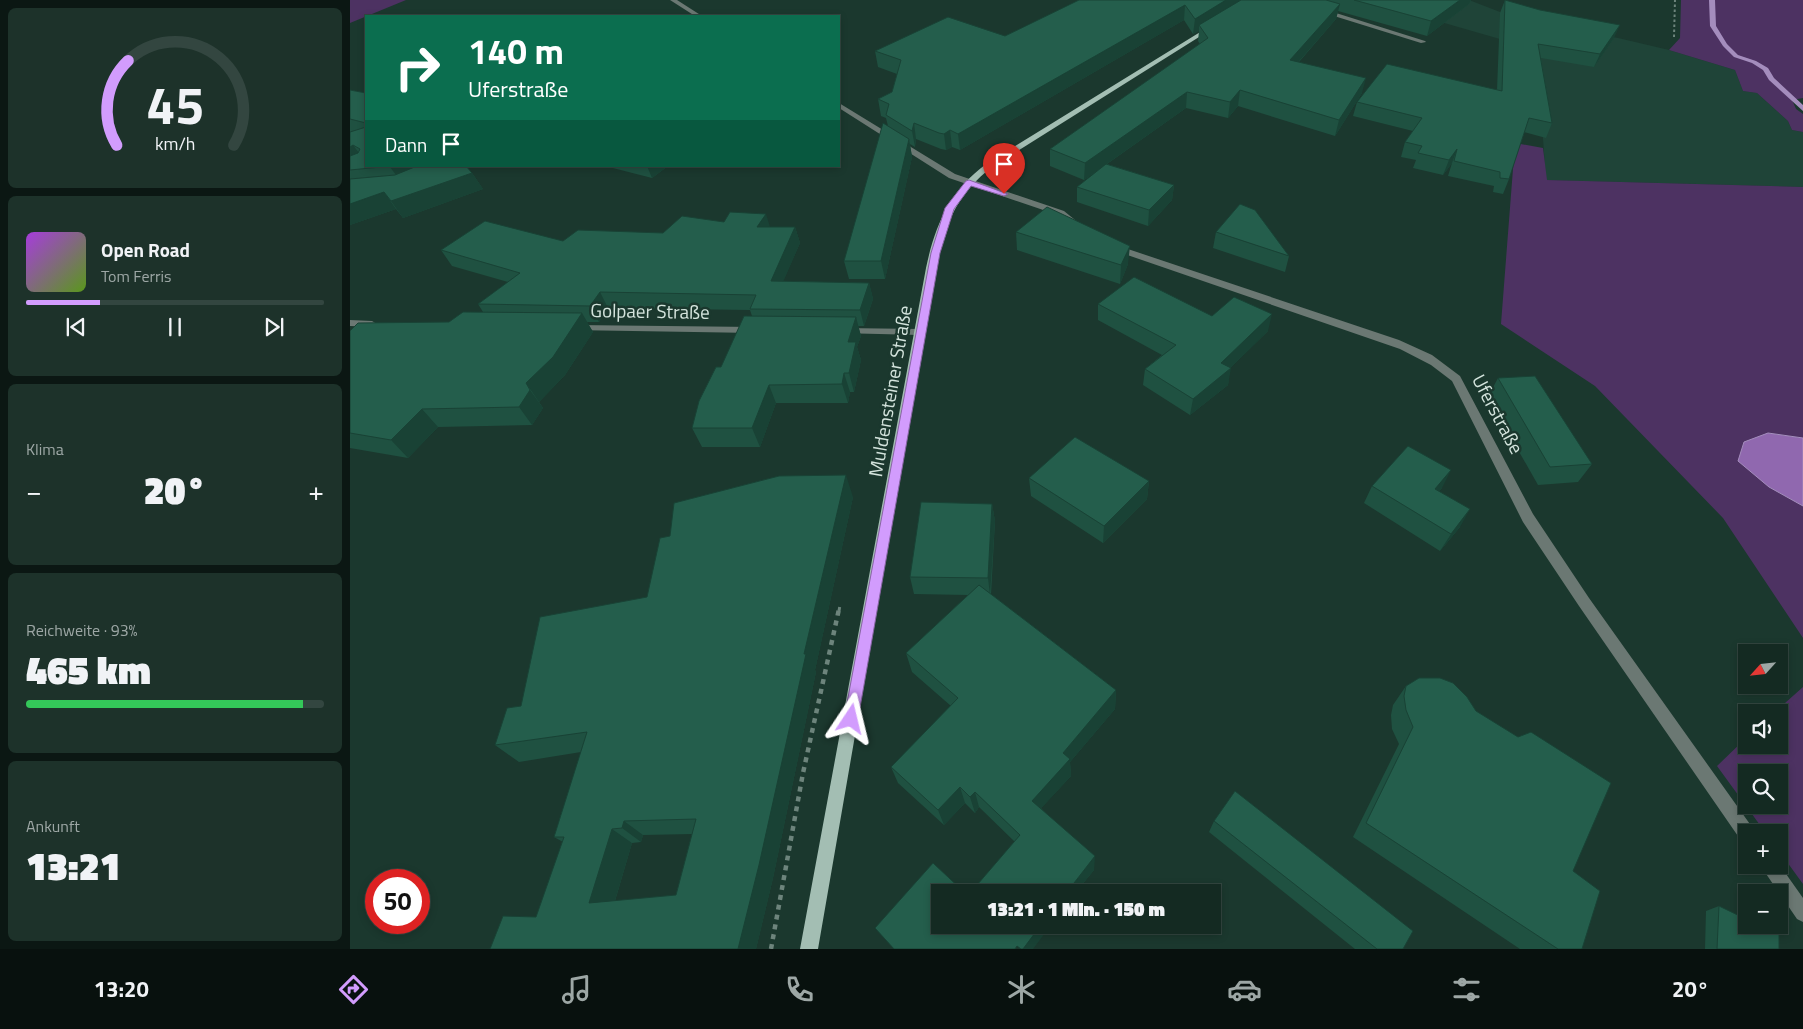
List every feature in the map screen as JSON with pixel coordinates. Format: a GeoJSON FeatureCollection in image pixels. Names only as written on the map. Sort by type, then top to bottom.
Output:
{"type":"FeatureCollection","features":[{"type":"Feature","properties":{"kind":"main road","name":"Muldensteiner Straße"},"geometry":{"type":"LineString","coordinates":[[809,949],[935,253],[950,208],[969,183],[996,161],[1222,20]]}},
{"type":"Feature","properties":{"kind":"street"},"geometry":{"type":"LineString","coordinates":[[673,0],[697,15]]}},
{"type":"Feature","properties":{"kind":"street"},"geometry":{"type":"LineString","coordinates":[[1311,8],[1423,42]]}},
{"type":"Feature","properties":{"kind":"street"},"geometry":{"type":"LineString","coordinates":[[840,106],[952,176],[1061,213],[1080,228]]}},
{"type":"Feature","properties":{"kind":"street","name":"Uferstraße"},"geometry":{"type":"LineString","coordinates":[[1101,242],[1396,343],[1422,353],[1440,364],[1456,379],[1528,518],[1584,602],[1740,824]]}},
{"type":"Feature","properties":{"kind":"street"},"geometry":{"type":"LineString","coordinates":[[350,323],[379,324]]}},
{"type":"Feature","properties":{"kind":"street","name":"Golpaer Straße"},"geometry":{"type":"LineString","coordinates":[[569,328],[765,330]]}},
{"type":"Feature","properties":{"kind":"street"},"geometry":{"type":"LineString","coordinates":[[834,331],[920,332]]}},
{"type":"Feature","properties":{"kind":"street"},"geometry":{"type":"LineString","coordinates":[[1775,874],[1803,913]]}},
{"type":"Feature","properties":{"kind":"path"},"geometry":{"type":"LineString","coordinates":[[1674,37],[1675,0]]}},
{"type":"Feature","properties":{"kind":"path"},"geometry":{"type":"LineString","coordinates":[[771,949],[803,773],[841,598]]}},
{"type":"Feature","properties":{"kind":"shaded area"},"geometry":{"type":"Polygon","coordinates":[[[350,0],[406,0],[369,15],[365,15],[365,17],[350,23],[350,0]]]}},
{"type":"Feature","properties":{"kind":"shaded area"},"geometry":{"type":"Polygon","coordinates":[[[1469,0],[1526,22],[1618,38],[1669,50],[1735,70],[1743,91],[1757,93],[1788,121],[1792,130],[1803,132],[1803,187],[1546,180],[1540,98],[1531,48],[1427,18],[1469,0]]]}},
{"type":"Feature","properties":{"kind":"shaded area"},"geometry":{"type":"Polygon","coordinates":[[[1681,0],[1803,0],[1803,98],[1792,100],[1796,109],[1803,114],[1803,132],[1792,130],[1788,121],[1757,93],[1743,91],[1735,70],[1669,50],[1680,38],[1681,0]]]}},
{"type":"Feature","properties":{"kind":"shaded area"},"geometry":{"type":"Polygon","coordinates":[[[1515,143],[1543,148],[1547,180],[1803,187],[1803,438],[1768,433],[1769,487],[1803,506],[1803,638],[1723,518],[1595,386],[1501,324],[1515,143]]]}},
{"type":"Feature","properties":{"kind":"shaded area"},"geometry":{"type":"Polygon","coordinates":[[[1768,433],[1803,438],[1803,506],[1769,487],[1738,461],[1744,442],[1768,433]]]}},
{"type":"Feature","properties":{"kind":"shaded area"},"geometry":{"type":"Polygon","coordinates":[[[1803,687],[1803,884],[1788,863],[1788,824],[1759,824],[1752,814],[1788,814],[1788,764],[1738,764],[1738,795],[1717,766],[1738,746],[1738,754],[1788,754],[1788,704],[1784,704],[1803,687]]]}},
{"type":"Feature","properties":{"kind":"building"},"geometry":{"type":"Polygon","coordinates":[[[1079,0],[1226,0],[1195,19],[1185,5],[958,134],[950,130],[944,134],[939,133],[914,123],[912,131],[886,115],[889,104],[878,99],[892,92],[901,60],[875,51],[948,17],[1005,36],[1079,0]]]}},
{"type":"Feature","properties":{"kind":"building"},"geometry":{"type":"Polygon","coordinates":[[[1241,0],[1326,0],[1340,4],[1290,60],[1366,78],[1339,120],[1240,90],[1230,102],[1187,92],[1085,163],[1050,149],[1208,38],[1199,25],[1241,0]]]}},
{"type":"Feature","properties":{"kind":"building"},"geometry":{"type":"Polygon","coordinates":[[[1354,0],[1460,0],[1431,21],[1354,0]]]}},
{"type":"Feature","properties":{"kind":"building"},"geometry":{"type":"Polygon","coordinates":[[[1505,0],[1540,10],[1620,25],[1600,54],[1538,44],[1552,123],[1529,118],[1509,179],[1500,178],[1500,172],[1454,161],[1457,149],[1449,160],[1418,153],[1422,146],[1405,142],[1422,118],[1357,102],[1387,64],[1502,91],[1505,0]]]}},
{"type":"Feature","properties":{"kind":"building"},"geometry":{"type":"Polygon","coordinates":[[[350,90],[365,93],[365,123],[350,119],[350,90]]]}},
{"type":"Feature","properties":{"kind":"building"},"geometry":{"type":"Polygon","coordinates":[[[883,123],[909,139],[881,261],[844,261],[883,123]]]}},
{"type":"Feature","properties":{"kind":"building"},"geometry":{"type":"Polygon","coordinates":[[[365,127],[365,167],[381,167],[350,170],[350,156],[358,153],[360,149],[353,145],[350,147],[350,132],[365,127]]]}},
{"type":"Feature","properties":{"kind":"building"},"geometry":{"type":"Polygon","coordinates":[[[1106,164],[1174,185],[1149,210],[1077,187],[1106,164]]]}},
{"type":"Feature","properties":{"kind":"building"},"geometry":{"type":"Polygon","coordinates":[[[415,167],[467,167],[472,173],[391,201],[384,192],[350,204],[350,179],[395,175],[415,167]]]}},
{"type":"Feature","properties":{"kind":"building"},"geometry":{"type":"Polygon","coordinates":[[[1240,204],[1255,210],[1289,256],[1216,232],[1240,204]]]}},
{"type":"Feature","properties":{"kind":"building"},"geometry":{"type":"Polygon","coordinates":[[[1047,207],[1130,246],[1121,265],[1016,232],[1047,207]]]}},
{"type":"Feature","properties":{"kind":"building"},"geometry":{"type":"Polygon","coordinates":[[[730,212],[766,214],[757,227],[795,227],[771,281],[869,283],[860,310],[750,309],[756,295],[600,292],[590,306],[478,304],[520,273],[441,250],[485,221],[563,241],[578,230],[663,233],[682,216],[724,222],[730,212]]]}},
{"type":"Feature","properties":{"kind":"building"},"geometry":{"type":"Polygon","coordinates":[[[1134,277],[1212,316],[1234,297],[1272,314],[1221,363],[1231,368],[1193,399],[1145,369],[1176,345],[1098,304],[1134,277]]]}},
{"type":"Feature","properties":{"kind":"building"},"geometry":{"type":"Polygon","coordinates":[[[463,312],[582,313],[553,357],[526,383],[530,390],[519,407],[422,409],[391,440],[350,433],[350,331],[358,323],[449,322],[463,312]]]}},
{"type":"Feature","properties":{"kind":"building"},"geometry":{"type":"Polygon","coordinates":[[[744,316],[856,317],[848,342],[856,342],[849,373],[844,373],[842,384],[769,385],[752,428],[692,428],[699,401],[716,367],[721,367],[744,316]]]}},
{"type":"Feature","properties":{"kind":"building"},"geometry":{"type":"Polygon","coordinates":[[[1535,376],[1592,464],[1550,467],[1498,378],[1535,376]]]}},
{"type":"Feature","properties":{"kind":"building"},"geometry":{"type":"Polygon","coordinates":[[[1075,437],[1149,481],[1104,526],[1029,478],[1075,437]]]}},
{"type":"Feature","properties":{"kind":"building"},"geometry":{"type":"Polygon","coordinates":[[[1408,446],[1451,470],[1435,489],[1470,509],[1451,534],[1372,486],[1408,446]]]}},
{"type":"Feature","properties":{"kind":"building"},"geometry":{"type":"Polygon","coordinates":[[[846,475],[804,654],[806,654],[759,865],[738,949],[490,949],[503,916],[536,917],[564,837],[554,837],[587,732],[495,745],[507,708],[521,706],[540,617],[647,597],[660,538],[670,536],[674,503],[779,476],[846,475]],[[696,819],[624,821],[622,828],[612,829],[589,903],[676,895],[696,819]]]}},
{"type":"Feature","properties":{"kind":"building"},"geometry":{"type":"Polygon","coordinates":[[[921,502],[992,504],[988,578],[910,577],[921,502]]]}},
{"type":"Feature","properties":{"kind":"building"},"geometry":{"type":"Polygon","coordinates":[[[979,585],[1116,690],[1063,753],[1070,759],[1032,801],[1095,856],[1073,884],[978,884],[1020,835],[975,792],[970,797],[960,787],[938,810],[891,767],[958,698],[906,653],[979,585]]]}},
{"type":"Feature","properties":{"kind":"building"},"geometry":{"type":"Polygon","coordinates":[[[1419,678],[1440,678],[1453,683],[1467,697],[1476,711],[1518,737],[1531,732],[1611,783],[1573,871],[1600,891],[1582,949],[1558,949],[1366,823],[1413,727],[1406,710],[1404,696],[1406,686],[1419,678]]]}},
{"type":"Feature","properties":{"kind":"building"},"geometry":{"type":"Polygon","coordinates":[[[1235,791],[1413,931],[1403,949],[1377,949],[1214,821],[1235,791]]]}},
{"type":"Feature","properties":{"kind":"building"},"geometry":{"type":"Polygon","coordinates":[[[933,863],[955,884],[931,884],[931,934],[1034,934],[1023,949],[1017,946],[1015,949],[894,949],[875,928],[933,863]]]}},
{"type":"Feature","properties":{"kind":"building"},"geometry":{"type":"Polygon","coordinates":[[[1719,906],[1738,915],[1738,934],[1779,934],[1779,949],[1717,949],[1719,906]]]}},
{"type":"Feature","properties":{"kind":"waterway"},"geometry":{"type":"LineString","coordinates":[[1712,0],[1713,26],[1725,45],[1736,56],[1754,62],[1766,69],[1771,79],[1803,109]]}},
{"type":"Feature","properties":{"kind":"route"},"geometry":{"type":"LineString","coordinates":[[851,719],[920,332],[935,253],[942,228],[950,208],[969,183],[1004,194]]}}]}
